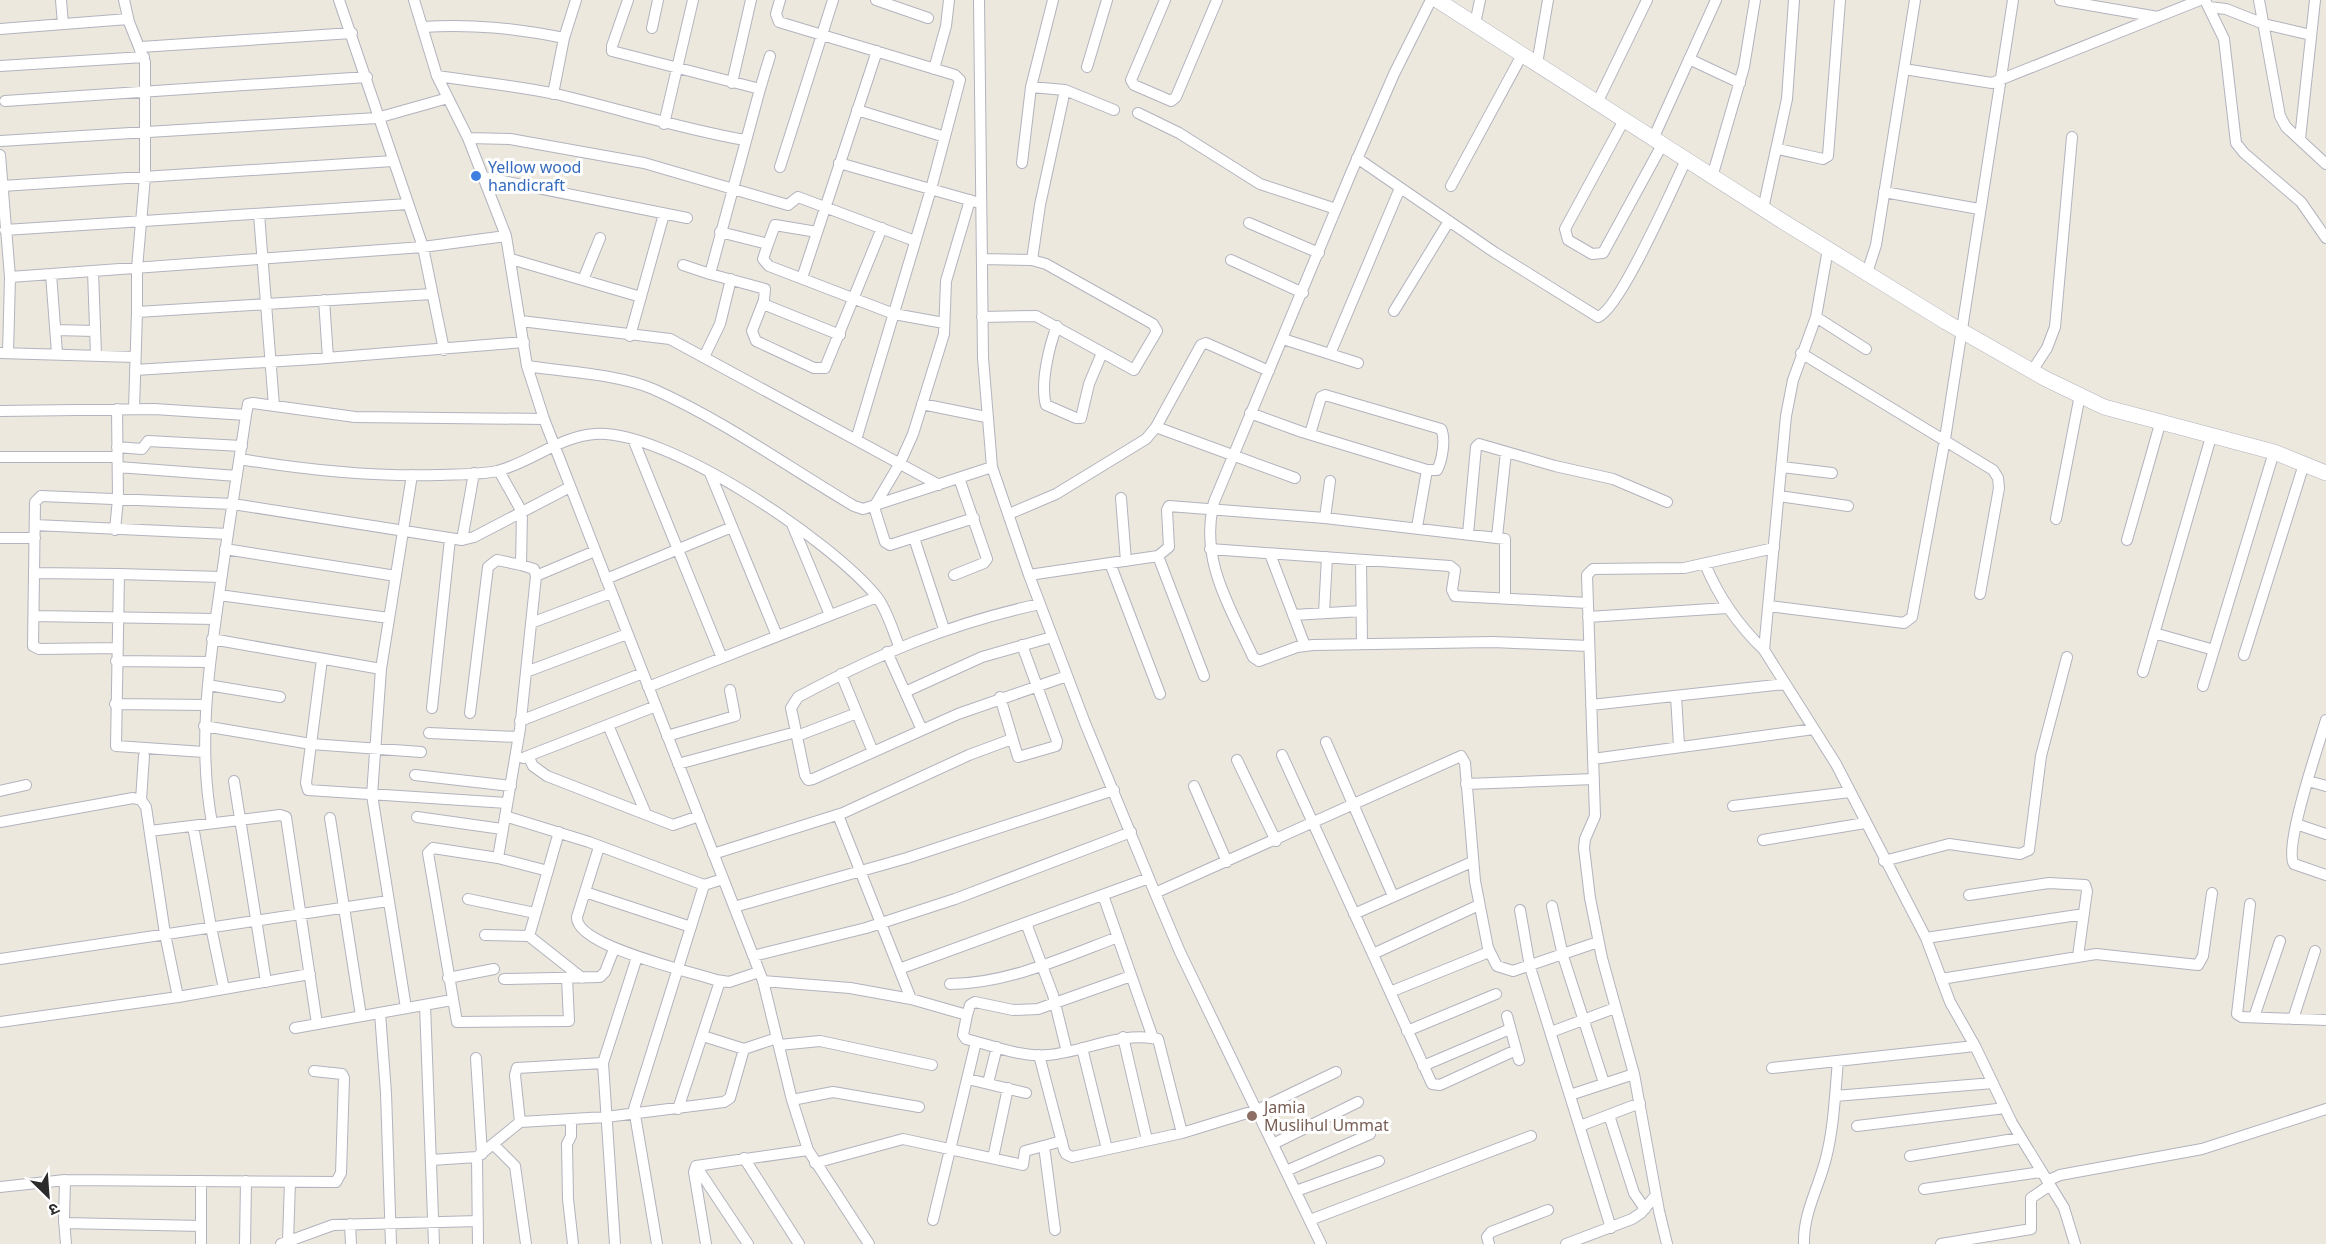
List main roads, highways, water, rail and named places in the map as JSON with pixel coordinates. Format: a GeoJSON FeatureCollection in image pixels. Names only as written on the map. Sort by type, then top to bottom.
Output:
{"type":"FeatureCollection","features":[{"type":"Feature","properties":{"kind":"place","name":"Yellow wood handicraft"},"geometry":{"type":"Point","coordinates":[476,176]}},
{"type":"Feature","properties":{"kind":"place","name":"Jamia Muslihul Ummat"},"geometry":{"type":"Point","coordinates":[1252,1116]}}]}
